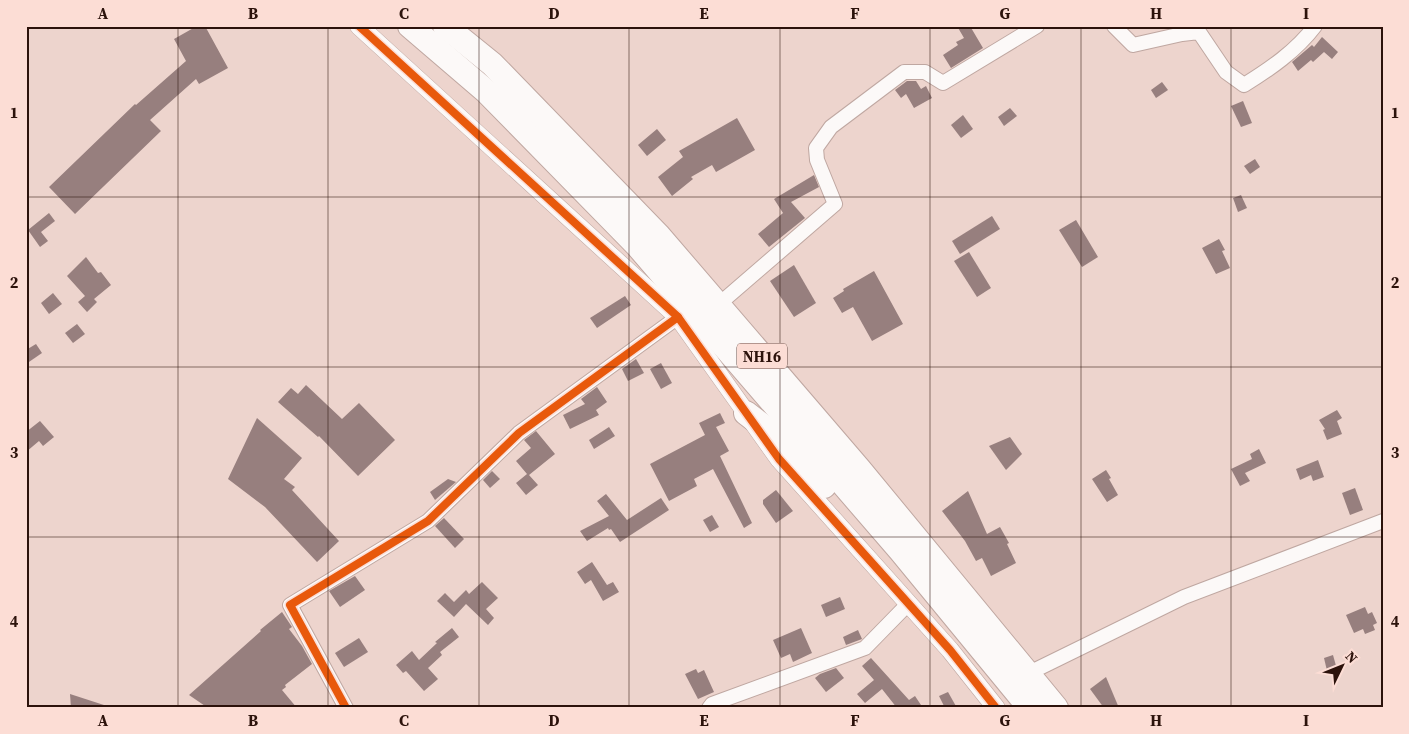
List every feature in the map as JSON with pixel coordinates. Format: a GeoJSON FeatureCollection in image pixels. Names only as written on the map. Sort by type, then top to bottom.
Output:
{"type":"FeatureCollection","features":[{"type":"Feature","properties":{"kind":"highway","name":"NH16"},"geometry":{"type":"LineString","coordinates":[[410,26],[487,92],[637,245],[900,550],[1030,708]]}},
{"type":"Feature","properties":{"kind":"highway","name":"NH16"},"geometry":{"type":"LineString","coordinates":[[446,26],[492,64],[658,235],[859,468],[1056,708]]}},
{"type":"Feature","properties":{"kind":"highway"},"geometry":{"type":"LineString","coordinates":[[746,412],[781,440],[848,511],[900,550]]}},
{"type":"Feature","properties":{"kind":"street"},"geometry":{"type":"LineString","coordinates":[[359,26],[678,317],[779,459],[950,650],[996,708]]}},
{"type":"Feature","properties":{"kind":"street"},"geometry":{"type":"LineString","coordinates":[[718,305],[835,204],[817,160],[816,148],[831,126],[904,72],[925,72],[943,83],[1037,26]]}},
{"type":"Feature","properties":{"kind":"street"},"geometry":{"type":"LineString","coordinates":[[1114,26],[1133,45],[1199,32],[1226,72],[1244,85],[1276,65],[1315,26]]}},
{"type":"Feature","properties":{"kind":"street"},"geometry":{"type":"LineString","coordinates":[[346,708],[290,605],[428,521],[519,433],[678,317]]}},
{"type":"Feature","properties":{"kind":"street"},"geometry":{"type":"LineString","coordinates":[[1027,674],[1184,597],[1383,521]]}},
{"type":"Feature","properties":{"kind":"street"},"geometry":{"type":"LineString","coordinates":[[709,708],[712,704],[865,648],[909,603]]}},
{"type":"Feature","properties":{"kind":"building"},"geometry":{"type":"Polygon","coordinates":[[[197,26],[205,26],[228,68],[199,84],[196,79],[150,120],[161,131],[75,214],[49,187],[135,104],[186,61],[174,39],[197,26]]]}},
{"type":"Feature","properties":{"kind":"building"},"geometry":{"type":"Polygon","coordinates":[[[957,26],[970,26],[983,48],[951,68],[943,55],[958,45],[956,42],[964,38],[957,26]]]}},
{"type":"Feature","properties":{"kind":"building"},"geometry":{"type":"Polygon","coordinates":[[[1322,37],[1338,52],[1332,59],[1324,52],[1313,62],[1311,60],[1298,71],[1292,62],[1312,45],[1314,47],[1322,37]]]}},
{"type":"Feature","properties":{"kind":"building"},"geometry":{"type":"Polygon","coordinates":[[[907,81],[916,81],[921,89],[926,86],[932,98],[914,108],[906,94],[901,98],[895,90],[907,81]]]}},
{"type":"Feature","properties":{"kind":"building"},"geometry":{"type":"Polygon","coordinates":[[[1162,82],[1168,90],[1156,98],[1151,90],[1162,82]]]}},
{"type":"Feature","properties":{"kind":"building"},"geometry":{"type":"Polygon","coordinates":[[[1243,101],[1252,123],[1241,127],[1231,106],[1243,101]]]}},
{"type":"Feature","properties":{"kind":"building"},"geometry":{"type":"Polygon","coordinates":[[[1010,108],[1017,116],[1004,126],[998,117],[1010,108]]]}},
{"type":"Feature","properties":{"kind":"building"},"geometry":{"type":"Polygon","coordinates":[[[963,115],[973,129],[961,138],[951,125],[963,115]]]}},
{"type":"Feature","properties":{"kind":"building"},"geometry":{"type":"Polygon","coordinates":[[[737,118],[755,150],[716,172],[712,165],[691,177],[693,179],[672,196],[658,177],[683,157],[679,151],[737,118]]]}},
{"type":"Feature","properties":{"kind":"building"},"geometry":{"type":"Polygon","coordinates":[[[657,129],[666,140],[647,156],[638,145],[657,129]]]}},
{"type":"Feature","properties":{"kind":"building"},"geometry":{"type":"Polygon","coordinates":[[[1255,159],[1260,167],[1250,174],[1244,166],[1255,159]]]}},
{"type":"Feature","properties":{"kind":"building"},"geometry":{"type":"Polygon","coordinates":[[[814,175],[819,187],[791,202],[805,218],[769,247],[758,234],[783,213],[774,199],[814,175]]]}},
{"type":"Feature","properties":{"kind":"building"},"geometry":{"type":"Polygon","coordinates":[[[1241,195],[1247,208],[1238,212],[1233,198],[1241,195]]]}},
{"type":"Feature","properties":{"kind":"building"},"geometry":{"type":"Polygon","coordinates":[[[49,213],[55,221],[41,232],[48,241],[40,247],[28,230],[49,213]]]}},
{"type":"Feature","properties":{"kind":"building"},"geometry":{"type":"Polygon","coordinates":[[[992,216],[1000,229],[960,254],[952,241],[992,216]]]}},
{"type":"Feature","properties":{"kind":"building"},"geometry":{"type":"Polygon","coordinates":[[[1076,220],[1098,257],[1082,267],[1059,230],[1076,220]]]}},
{"type":"Feature","properties":{"kind":"building"},"geometry":{"type":"Polygon","coordinates":[[[1219,239],[1225,250],[1222,251],[1230,268],[1216,274],[1202,248],[1219,239]]]}},
{"type":"Feature","properties":{"kind":"building"},"geometry":{"type":"Polygon","coordinates":[[[969,252],[991,288],[977,297],[954,261],[969,252]]]}},
{"type":"Feature","properties":{"kind":"building"},"geometry":{"type":"Polygon","coordinates":[[[86,257],[98,273],[101,272],[111,285],[94,299],[97,302],[87,312],[78,302],[85,296],[67,276],[86,257]]]}},
{"type":"Feature","properties":{"kind":"building"},"geometry":{"type":"Polygon","coordinates":[[[794,265],[816,303],[794,317],[770,281],[794,265]]]}},
{"type":"Feature","properties":{"kind":"building"},"geometry":{"type":"Polygon","coordinates":[[[874,271],[903,324],[872,341],[853,307],[842,313],[833,298],[844,291],[843,289],[874,271]]]}},
{"type":"Feature","properties":{"kind":"building"},"geometry":{"type":"Polygon","coordinates":[[[53,293],[62,304],[49,314],[41,303],[53,293]]]}},
{"type":"Feature","properties":{"kind":"building"},"geometry":{"type":"Polygon","coordinates":[[[625,296],[631,305],[597,328],[590,318],[625,296]]]}},
{"type":"Feature","properties":{"kind":"building"},"geometry":{"type":"Polygon","coordinates":[[[77,324],[85,334],[73,343],[65,333],[77,324]]]}},
{"type":"Feature","properties":{"kind":"building"},"geometry":{"type":"Polygon","coordinates":[[[36,344],[42,353],[26,364],[26,350],[36,344]]]}},
{"type":"Feature","properties":{"kind":"building"},"geometry":{"type":"Polygon","coordinates":[[[636,359],[644,373],[628,381],[622,369],[636,359]]]}},
{"type":"Feature","properties":{"kind":"building"},"geometry":{"type":"Polygon","coordinates":[[[661,363],[672,383],[661,389],[650,369],[661,363]]]}},
{"type":"Feature","properties":{"kind":"building"},"geometry":{"type":"Polygon","coordinates":[[[306,385],[342,419],[359,403],[395,440],[358,476],[319,436],[278,402],[291,388],[298,394],[306,385]]]}},
{"type":"Feature","properties":{"kind":"building"},"geometry":{"type":"Polygon","coordinates":[[[597,387],[607,402],[596,410],[599,415],[570,429],[563,415],[585,404],[581,399],[597,387]]]}},
{"type":"Feature","properties":{"kind":"building"},"geometry":{"type":"Polygon","coordinates":[[[1337,410],[1342,418],[1337,421],[1342,434],[1327,440],[1323,430],[1325,429],[1319,420],[1337,410]]]}},
{"type":"Feature","properties":{"kind":"building"},"geometry":{"type":"Polygon","coordinates":[[[720,413],[725,423],[716,427],[729,451],[720,456],[752,523],[744,528],[713,469],[694,479],[697,486],[669,501],[650,464],[705,435],[699,423],[720,413]]]}},
{"type":"Feature","properties":{"kind":"building"},"geometry":{"type":"Polygon","coordinates":[[[257,418],[302,458],[284,479],[295,487],[292,490],[339,541],[317,562],[265,507],[228,479],[257,418]]]}},
{"type":"Feature","properties":{"kind":"building"},"geometry":{"type":"Polygon","coordinates":[[[40,421],[54,437],[43,446],[39,441],[26,452],[26,432],[40,421]]]}},
{"type":"Feature","properties":{"kind":"building"},"geometry":{"type":"Polygon","coordinates":[[[609,427],[615,436],[594,449],[589,440],[609,427]]]}},
{"type":"Feature","properties":{"kind":"building"},"geometry":{"type":"Polygon","coordinates":[[[536,431],[555,454],[529,475],[538,485],[526,495],[516,483],[527,474],[516,461],[531,448],[524,440],[536,431]]]}},
{"type":"Feature","properties":{"kind":"building"},"geometry":{"type":"Polygon","coordinates":[[[1010,437],[1022,454],[1006,470],[989,446],[1010,437]]]}},
{"type":"Feature","properties":{"kind":"building"},"geometry":{"type":"Polygon","coordinates":[[[1259,449],[1266,463],[1245,473],[1250,481],[1240,486],[1231,469],[1252,459],[1250,454],[1259,449]]]}},
{"type":"Feature","properties":{"kind":"building"},"geometry":{"type":"Polygon","coordinates":[[[1318,460],[1324,477],[1313,481],[1311,475],[1300,480],[1296,469],[1318,460]]]}},
{"type":"Feature","properties":{"kind":"building"},"geometry":{"type":"Polygon","coordinates":[[[1106,470],[1118,495],[1107,502],[1092,479],[1106,470]]]}},
{"type":"Feature","properties":{"kind":"building"},"geometry":{"type":"Polygon","coordinates":[[[492,471],[500,479],[490,488],[483,480],[492,471]]]}},
{"type":"Feature","properties":{"kind":"building"},"geometry":{"type":"Polygon","coordinates":[[[448,479],[456,482],[435,500],[430,492],[448,479]]]}},
{"type":"Feature","properties":{"kind":"building"},"geometry":{"type":"Polygon","coordinates":[[[1355,488],[1363,510],[1350,515],[1342,493],[1355,488]]]}},
{"type":"Feature","properties":{"kind":"building"},"geometry":{"type":"Polygon","coordinates":[[[776,490],[793,511],[776,523],[763,504],[763,500],[776,490]]]}},
{"type":"Feature","properties":{"kind":"building"},"geometry":{"type":"Polygon","coordinates":[[[968,491],[987,534],[1000,527],[1009,543],[1007,544],[1016,563],[991,576],[982,558],[976,561],[965,541],[942,511],[968,491]]]}},
{"type":"Feature","properties":{"kind":"building"},"geometry":{"type":"Polygon","coordinates":[[[606,494],[627,520],[661,498],[669,510],[620,542],[611,529],[609,530],[608,528],[587,541],[580,531],[609,516],[597,501],[606,494]]]}},
{"type":"Feature","properties":{"kind":"building"},"geometry":{"type":"Polygon","coordinates":[[[712,515],[719,527],[710,532],[703,520],[712,515]]]}},
{"type":"Feature","properties":{"kind":"building"},"geometry":{"type":"Polygon","coordinates":[[[444,518],[464,539],[455,548],[435,526],[444,518]]]}},
{"type":"Feature","properties":{"kind":"building"},"geometry":{"type":"Polygon","coordinates":[[[592,562],[607,585],[613,582],[619,592],[603,601],[591,580],[585,584],[577,572],[592,562]]]}},
{"type":"Feature","properties":{"kind":"building"},"geometry":{"type":"Polygon","coordinates":[[[355,576],[365,590],[340,607],[329,591],[355,576]]]}},
{"type":"Feature","properties":{"kind":"building"},"geometry":{"type":"Polygon","coordinates":[[[482,582],[498,598],[486,609],[494,618],[488,625],[466,604],[454,617],[437,601],[445,593],[454,602],[466,590],[469,594],[482,582]]]}},
{"type":"Feature","properties":{"kind":"building"},"geometry":{"type":"Polygon","coordinates":[[[840,597],[845,609],[826,617],[821,605],[840,597]]]}},
{"type":"Feature","properties":{"kind":"building"},"geometry":{"type":"Polygon","coordinates":[[[1365,607],[1368,614],[1372,612],[1377,623],[1373,625],[1375,630],[1365,634],[1363,629],[1354,633],[1346,615],[1365,607]]]}},
{"type":"Feature","properties":{"kind":"building"},"geometry":{"type":"Polygon","coordinates":[[[282,612],[292,627],[289,629],[302,646],[312,664],[285,685],[286,687],[282,690],[297,708],[208,708],[189,695],[260,630],[282,612]]]}},
{"type":"Feature","properties":{"kind":"building"},"geometry":{"type":"Polygon","coordinates":[[[452,628],[459,637],[440,652],[442,655],[428,668],[438,679],[424,691],[406,671],[403,673],[396,665],[412,651],[419,660],[437,643],[435,642],[452,628]]]}},
{"type":"Feature","properties":{"kind":"building"},"geometry":{"type":"Polygon","coordinates":[[[801,628],[812,653],[793,662],[790,654],[781,658],[773,640],[801,628]]]}},
{"type":"Feature","properties":{"kind":"building"},"geometry":{"type":"Polygon","coordinates":[[[858,630],[862,639],[846,645],[843,637],[858,630]]]}},
{"type":"Feature","properties":{"kind":"building"},"geometry":{"type":"Polygon","coordinates":[[[359,638],[368,652],[344,667],[335,653],[359,638]]]}},
{"type":"Feature","properties":{"kind":"building"},"geometry":{"type":"Polygon","coordinates":[[[1333,655],[1338,673],[1328,675],[1324,658],[1333,655]]]}},
{"type":"Feature","properties":{"kind":"building"},"geometry":{"type":"Polygon","coordinates":[[[871,658],[909,700],[915,696],[923,708],[897,708],[882,689],[865,703],[857,694],[874,680],[862,666],[871,658]]]}},
{"type":"Feature","properties":{"kind":"building"},"geometry":{"type":"Polygon","coordinates":[[[836,668],[844,678],[826,692],[815,678],[836,668]]]}},
{"type":"Feature","properties":{"kind":"building"},"geometry":{"type":"Polygon","coordinates":[[[696,669],[698,673],[704,670],[714,692],[698,699],[685,674],[696,669]]]}},
{"type":"Feature","properties":{"kind":"building"},"geometry":{"type":"Polygon","coordinates":[[[1106,677],[1119,708],[1104,708],[1090,689],[1106,677]]]}},
{"type":"Feature","properties":{"kind":"building"},"geometry":{"type":"Polygon","coordinates":[[[948,692],[957,708],[945,708],[939,696],[948,692]]]}},
{"type":"Feature","properties":{"kind":"building"},"geometry":{"type":"Polygon","coordinates":[[[70,694],[107,706],[106,708],[71,708],[70,694]]]}},
{"type":"Feature","properties":{"kind":"cycle path"},"geometry":{"type":"LineString","coordinates":[[359,26],[678,317],[779,459],[950,650],[996,708]]}},
{"type":"Feature","properties":{"kind":"cycle path"},"geometry":{"type":"LineString","coordinates":[[346,708],[290,605],[428,521],[519,433],[678,317]]}}]}
